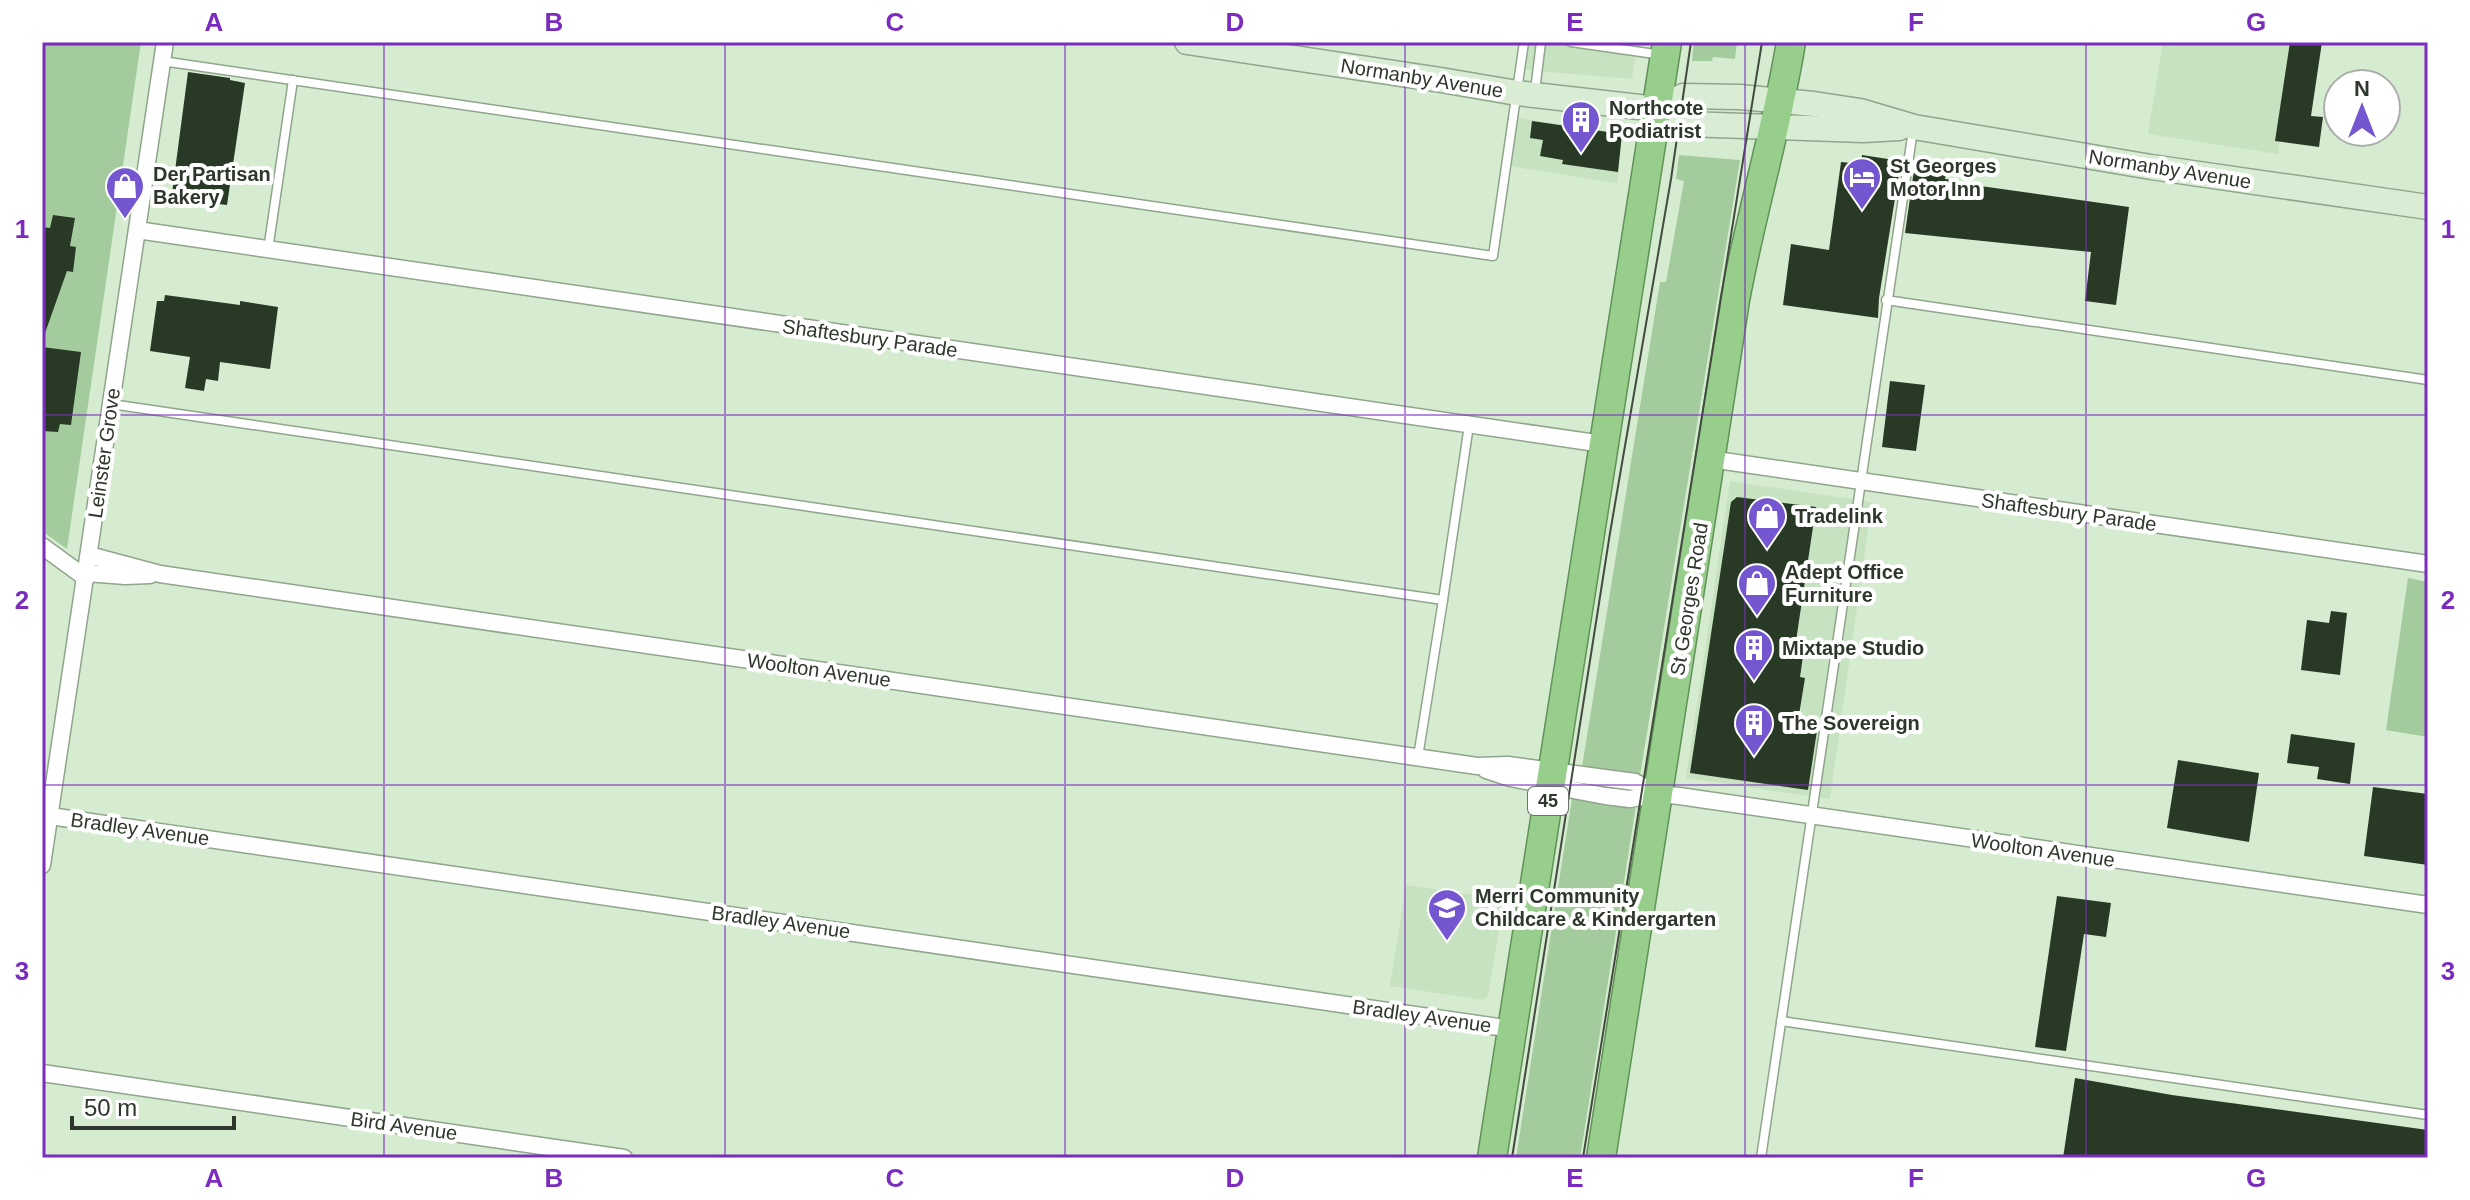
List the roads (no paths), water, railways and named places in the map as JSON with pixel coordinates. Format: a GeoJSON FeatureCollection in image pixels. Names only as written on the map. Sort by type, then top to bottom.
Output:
{"type":"FeatureCollection","features":[{"type":"Feature","properties":{"kind":"highway","name":"St Georges Road"},"geometry":{"type":"LineString","coordinates":[[1601,1158],[1744,255],[1791,42]]}},
{"type":"Feature","properties":{"kind":"highway","name":"45"},"geometry":{"type":"LineString","coordinates":[[1492,1158],[1666,49]]}},
{"type":"Feature","properties":{"kind":"main road","name":"Normanby Avenue"},"geometry":{"type":"LineString","coordinates":[[1187,42],[1526,94],[1657,109],[1687,124],[1777,114],[1863,130],[1914,127],[2151,167],[2428,207]]}},
{"type":"Feature","properties":{"kind":"street","name":"Leinster Grove"},"geometry":{"type":"LineString","coordinates":[[42,865],[165,42]]}},
{"type":"Feature","properties":{"kind":"street","name":"Shaftesbury Parade"},"geometry":{"type":"LineString","coordinates":[[137,230],[1603,444]]}},
{"type":"Feature","properties":{"kind":"street","name":"Shaftesbury Parade"},"geometry":{"type":"LineString","coordinates":[[1710,459],[2428,564]]}},
{"type":"Feature","properties":{"kind":"street"},"geometry":{"type":"LineString","coordinates":[[42,546],[86,576]]}},
{"type":"Feature","properties":{"kind":"street","name":"Woolton Avenue"},"geometry":{"type":"LineString","coordinates":[[89,555],[160,574],[1477,766],[1510,778],[1551,779],[1630,799],[1658,794],[2428,905]]}},
{"type":"Feature","properties":{"kind":"street","name":"Woolton Avenue"},"geometry":{"type":"LineString","coordinates":[[86,576],[160,574]]}},
{"type":"Feature","properties":{"kind":"street","name":"Bradley Avenue"},"geometry":{"type":"LineString","coordinates":[[50,816],[1512,1029]]}},
{"type":"Feature","properties":{"kind":"street","name":"Bird Avenue"},"geometry":{"type":"LineString","coordinates":[[42,1073],[624,1158]]}},
{"type":"Feature","properties":{"kind":"lane"},"geometry":{"type":"LineString","coordinates":[[1524,42],[1526,94]]}},
{"type":"Feature","properties":{"kind":"lane"},"geometry":{"type":"LineString","coordinates":[[162,61],[1493,256],[1526,94],[1541,42]]}},
{"type":"Feature","properties":{"kind":"lane"},"geometry":{"type":"LineString","coordinates":[[1571,42],[1666,49]]}},
{"type":"Feature","properties":{"kind":"lane"},"geometry":{"type":"LineString","coordinates":[[268,250],[293,80]]}},
{"type":"Feature","properties":{"kind":"lane"},"geometry":{"type":"LineString","coordinates":[[1761,1158],[1914,127]]}},
{"type":"Feature","properties":{"kind":"lane"},"geometry":{"type":"LineString","coordinates":[[1886,300],[2428,380]]}},
{"type":"Feature","properties":{"kind":"lane"},"geometry":{"type":"LineString","coordinates":[[110,404],[1443,600]]}},
{"type":"Feature","properties":{"kind":"lane"},"geometry":{"type":"LineString","coordinates":[[1418,757],[1469,425]]}},
{"type":"Feature","properties":{"kind":"lane"},"geometry":{"type":"LineString","coordinates":[[1781,1021],[2428,1115]]}},
{"type":"Feature","properties":{"kind":"tram line"},"geometry":{"type":"LineString","coordinates":[[1512,1158],[1691,42]]}},
{"type":"Feature","properties":{"kind":"tram line"},"geometry":{"type":"LineString","coordinates":[[1583,1158],[1762,42]]}},
{"type":"Feature","properties":{"kind":"place","name":"Northcote Podiatrist"},"geometry":{"type":"Point","coordinates":[1581,154]}},
{"type":"Feature","properties":{"kind":"place","name":"St Georges Motor Inn"},"geometry":{"type":"Point","coordinates":[1862,211]}},
{"type":"Feature","properties":{"kind":"place","name":"Der Partisan Bakery"},"geometry":{"type":"Point","coordinates":[125,220]}},
{"type":"Feature","properties":{"kind":"place","name":"Tradelink"},"geometry":{"type":"Point","coordinates":[1767,550]}},
{"type":"Feature","properties":{"kind":"place","name":"Adept Office Furniture"},"geometry":{"type":"Point","coordinates":[1757,617]}},
{"type":"Feature","properties":{"kind":"place","name":"Mixtape Studio"},"geometry":{"type":"Point","coordinates":[1754,682]}},
{"type":"Feature","properties":{"kind":"place","name":"The Sovereign"},"geometry":{"type":"Point","coordinates":[1754,757]}},
{"type":"Feature","properties":{"kind":"place","name":"Merri Community Childcare & Kindergarten"},"geometry":{"type":"Point","coordinates":[1447,942]}}]}
